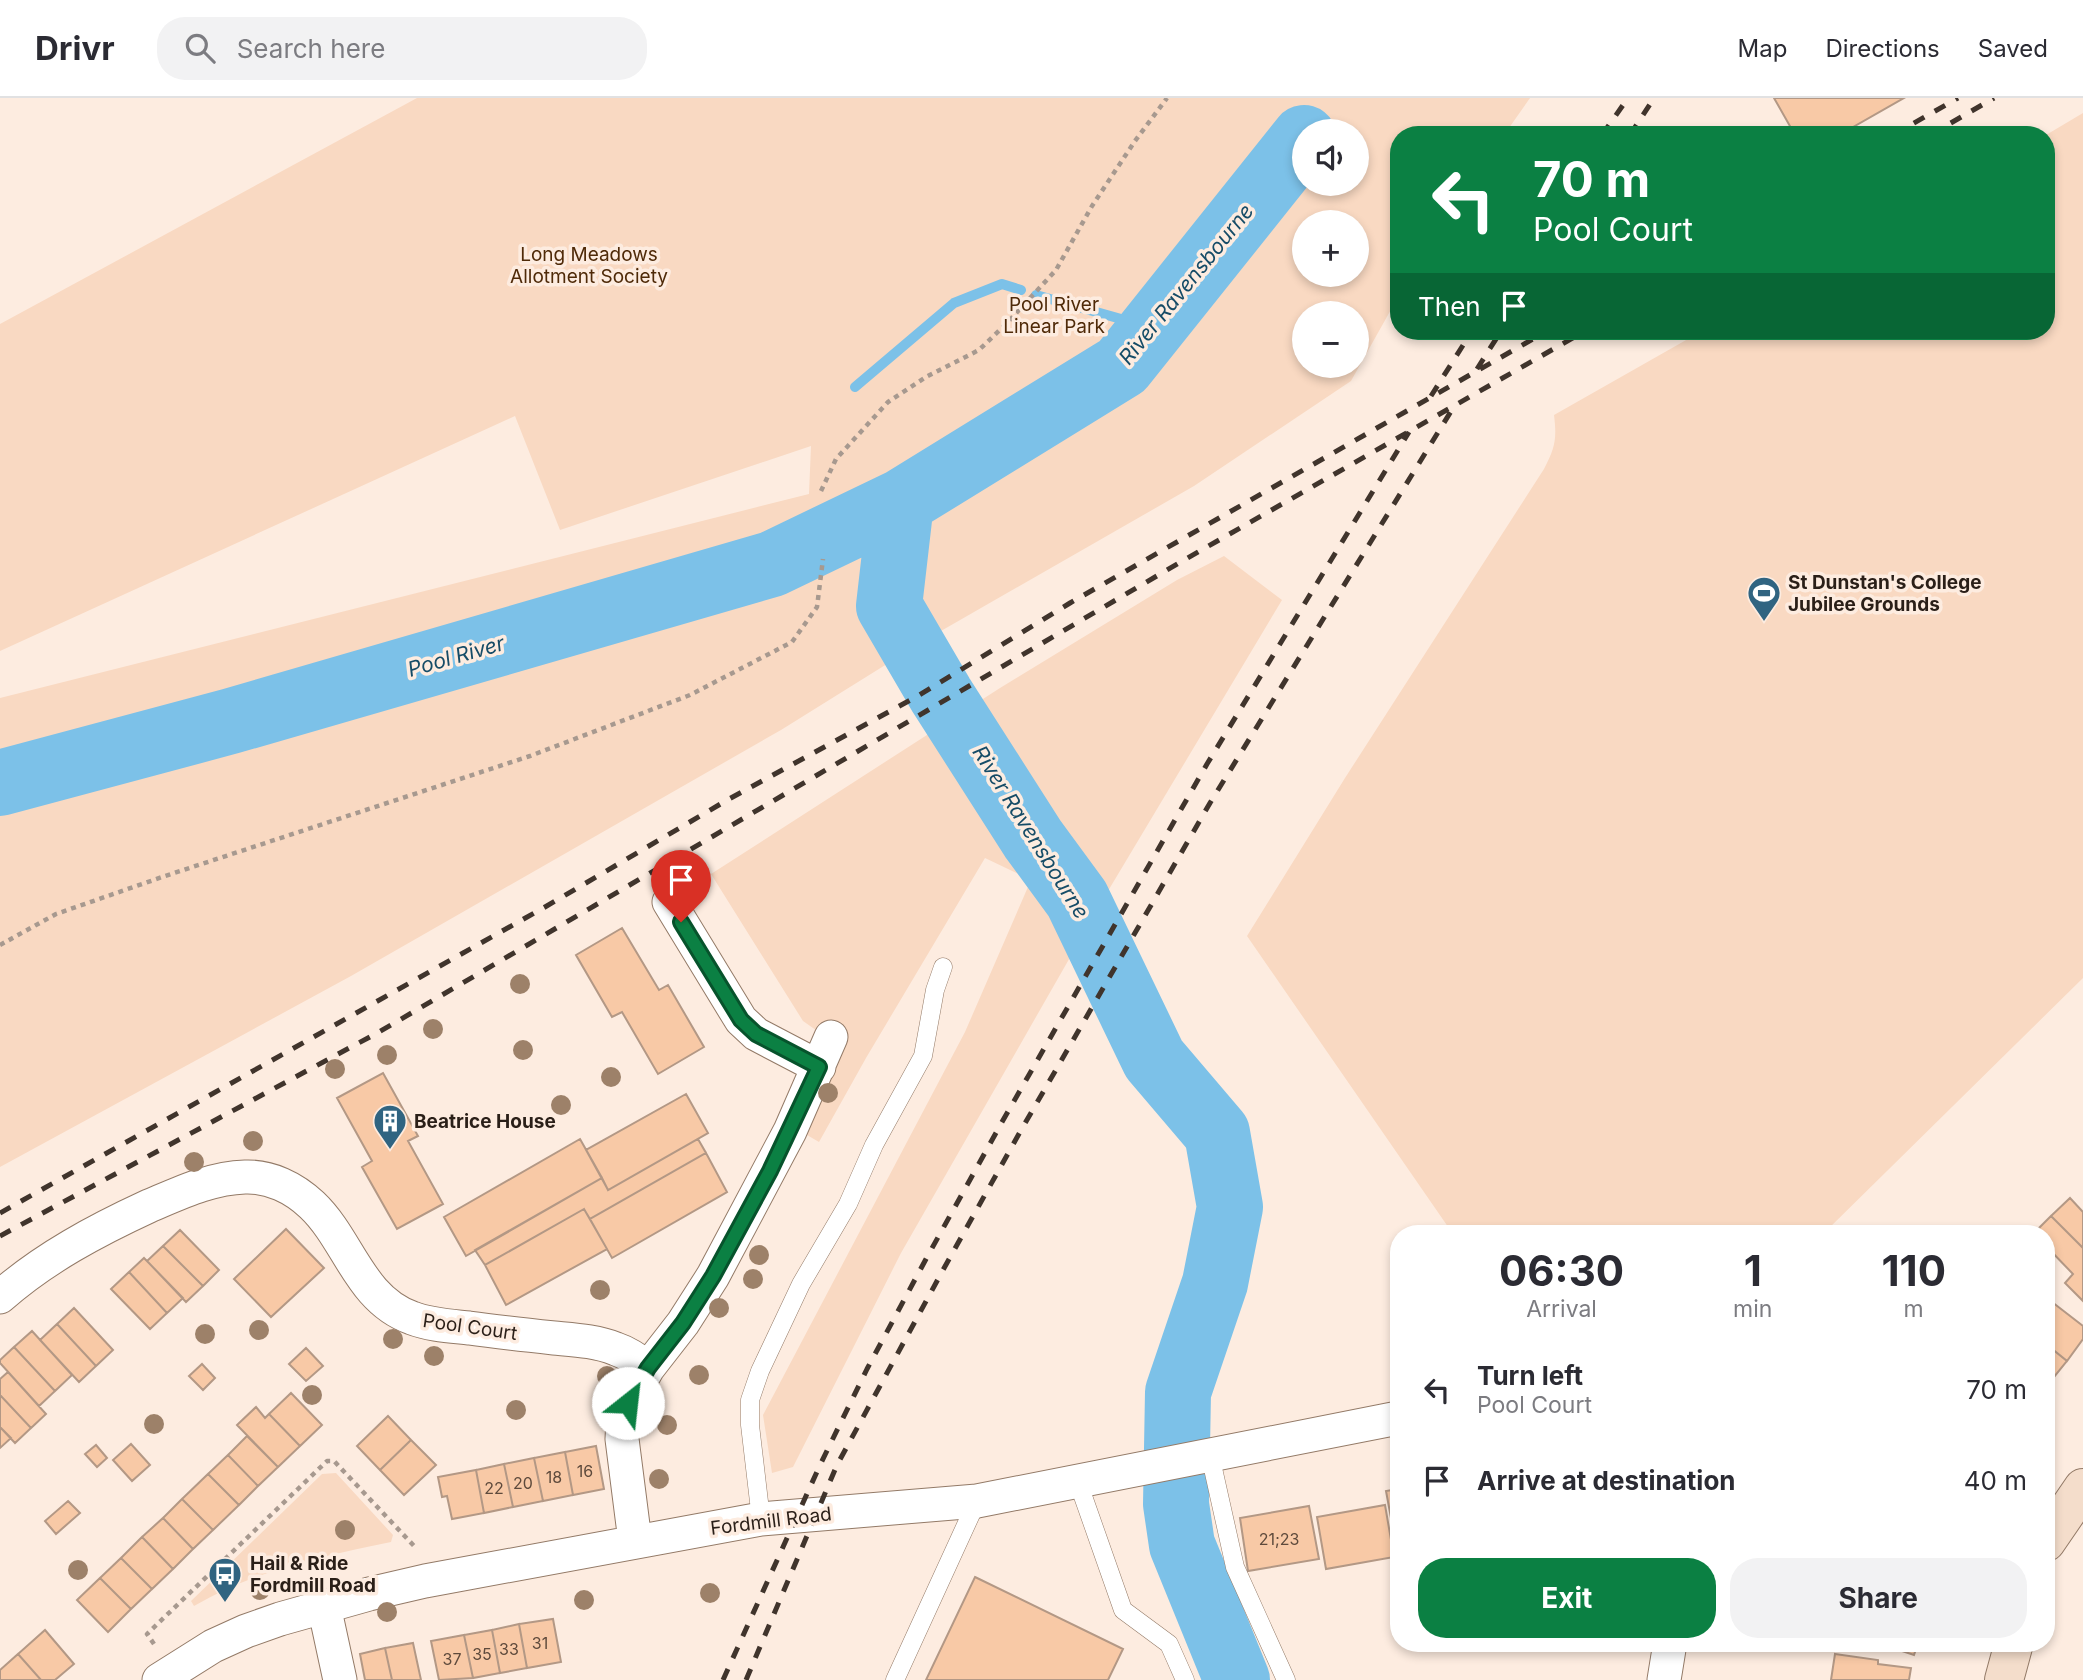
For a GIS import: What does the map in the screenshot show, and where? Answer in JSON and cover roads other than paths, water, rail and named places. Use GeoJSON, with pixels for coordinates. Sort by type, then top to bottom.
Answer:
{"type":"FeatureCollection","features":[{"type":"Feature","properties":{"kind":"street"},"geometry":{"type":"LineString","coordinates":[[635,1541],[622,1439],[628,1403],[648,1368],[683,1323],[713,1276],[784,1143],[825,1052],[756,1034],[741,1020],[669,902]]}},
{"type":"Feature","properties":{"kind":"street","name":"Pool Court"},"geometry":{"type":"LineString","coordinates":[[0,1297],[59,1254],[138,1212],[200,1185],[247,1177],[268,1179],[286,1186],[313,1206],[330,1226],[362,1279],[376,1295],[394,1309],[412,1318],[441,1325],[598,1343],[631,1356],[648,1368]]}},
{"type":"Feature","properties":{"kind":"street","name":"Fordmill Road"},"geometry":{"type":"LineString","coordinates":[[166,1675],[214,1646],[246,1631],[324,1606],[425,1581],[761,1519],[977,1501],[1390,1420]]}},
{"type":"Feature","properties":{"kind":"street"},"geometry":{"type":"LineString","coordinates":[[2055,1529],[2083,1488]]}},
{"type":"Feature","properties":{"kind":"street"},"geometry":{"type":"LineString","coordinates":[[324,1606],[340,1680]]}},
{"type":"Feature","properties":{"kind":"street"},"geometry":{"type":"LineString","coordinates":[[1664,1680],[1669,1652]]}},
{"type":"Feature","properties":{"kind":"street"},"geometry":{"type":"LineString","coordinates":[[2004,1680],[2012,1652]]}},
{"type":"Feature","properties":{"kind":"lane"},"geometry":{"type":"LineString","coordinates":[[761,1519],[750,1425],[750,1400],[802,1284],[848,1204],[874,1145],[923,1056],[934,990],[943,967]]}},
{"type":"Feature","properties":{"kind":"lane"},"geometry":{"type":"LineString","coordinates":[[1210,1455],[1235,1567],[1286,1680]]}},
{"type":"Feature","properties":{"kind":"lane"},"geometry":{"type":"LineString","coordinates":[[1078,1482],[1123,1610],[1169,1644],[1185,1680]]}},
{"type":"Feature","properties":{"kind":"lane"},"geometry":{"type":"LineString","coordinates":[[895,1680],[977,1501]]}},
{"type":"Feature","properties":{"kind":"waterway","name":"River Ravensbourne"},"geometry":{"type":"LineString","coordinates":[[1237,1680],[1182,1545],[1176,1504],[1178,1392],[1215,1283],[1230,1207],[1217,1133],[1154,1059],[1077,899],[1033,839],[941,695],[889,606],[901,502],[1122,366],[1292,153]]}},
{"type":"Feature","properties":{"kind":"waterway"},"geometry":{"type":"LineString","coordinates":[[855,387],[954,303],[1002,284],[1021,290]]}},
{"type":"Feature","properties":{"kind":"waterway"},"geometry":{"type":"LineString","coordinates":[[1036,295],[1153,328]]}},
{"type":"Feature","properties":{"kind":"waterway","name":"Pool River"},"geometry":{"type":"LineString","coordinates":[[0,783],[231,721],[772,564],[901,502]]}},
{"type":"Feature","properties":{"kind":"railway"},"geometry":{"type":"LineString","coordinates":[[1608,126],[1628,98]]}},
{"type":"Feature","properties":{"kind":"railway"},"geometry":{"type":"LineString","coordinates":[[1636,126],[1654,98]]}},
{"type":"Feature","properties":{"kind":"railway"},"geometry":{"type":"LineString","coordinates":[[1909,126],[1958,98]]}},
{"type":"Feature","properties":{"kind":"railway"},"geometry":{"type":"LineString","coordinates":[[1946,126],[1994,98]]}},
{"type":"Feature","properties":{"kind":"railway"},"geometry":{"type":"LineString","coordinates":[[1431,396],[1466,340]]}},
{"type":"Feature","properties":{"kind":"railway"},"geometry":{"type":"LineString","coordinates":[[1477,369],[1495,340]]}},
{"type":"Feature","properties":{"kind":"railway"},"geometry":{"type":"LineString","coordinates":[[0,1213],[545,907],[729,799],[916,697],[1070,603],[1531,340]]}},
{"type":"Feature","properties":{"kind":"railway"},"geometry":{"type":"LineString","coordinates":[[0,1236],[379,1032],[1184,560],[1569,340]]}},
{"type":"Feature","properties":{"kind":"railway"},"geometry":{"type":"LineString","coordinates":[[746,1680],[837,1465],[943,1270],[1210,803],[1453,408]]}},
{"type":"Feature","properties":{"kind":"railway"},"geometry":{"type":"LineString","coordinates":[[723,1680],[820,1465],[867,1369],[926,1259],[1207,764],[1409,432]]}},
{"type":"Feature","properties":{"kind":"place","name":"St Dunstan's College Jubilee Grounds"},"geometry":{"type":"Point","coordinates":[1764,623]}},
{"type":"Feature","properties":{"kind":"place","name":"Beatrice House"},"geometry":{"type":"Point","coordinates":[390,1151]}},
{"type":"Feature","properties":{"kind":"place","name":"Hail & Ride Fordmill Road"},"geometry":{"type":"Point","coordinates":[225,1604]}},
{"type":"Feature","properties":{"kind":"park label","name":"Long Meadows Allotment Society"},"geometry":{"type":"Point","coordinates":[589,265]}},
{"type":"Feature","properties":{"kind":"park label","name":"Pool River Linear Park"},"geometry":{"type":"Point","coordinates":[1054,315]}}]}
